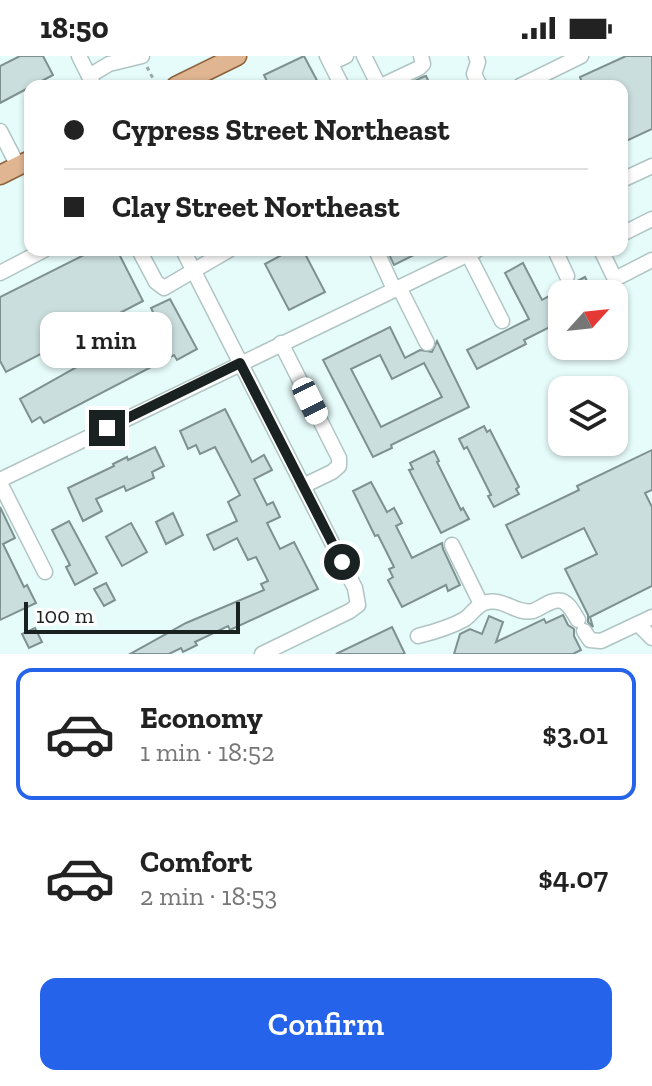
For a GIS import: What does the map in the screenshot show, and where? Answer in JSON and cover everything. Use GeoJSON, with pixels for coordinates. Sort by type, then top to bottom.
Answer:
{"type":"FeatureCollection","features":[{"type":"Feature","properties":{"kind":"main road"},"geometry":{"type":"LineString","coordinates":[[188,80],[237,56]]}},
{"type":"Feature","properties":{"kind":"main road"},"geometry":{"type":"LineString","coordinates":[[0,175],[24,163]]}},
{"type":"Feature","properties":{"kind":"street"},"geometry":{"type":"LineString","coordinates":[[79,56],[91,80]]}},
{"type":"Feature","properties":{"kind":"street"},"geometry":{"type":"LineString","coordinates":[[93,80],[109,64],[142,56]]}},
{"type":"Feature","properties":{"kind":"street"},"geometry":{"type":"LineString","coordinates":[[339,80],[329,60],[346,56]]}},
{"type":"Feature","properties":{"kind":"street"},"geometry":{"type":"LineString","coordinates":[[364,56],[377,80]]}},
{"type":"Feature","properties":{"kind":"street"},"geometry":{"type":"LineString","coordinates":[[532,80],[581,56]]}},
{"type":"Feature","properties":{"kind":"street"},"geometry":{"type":"LineString","coordinates":[[393,80],[419,68],[422,58]]}},
{"type":"Feature","properties":{"kind":"street"},"geometry":{"type":"LineString","coordinates":[[477,80],[474,74],[482,58]]}},
{"type":"Feature","properties":{"kind":"street"},"geometry":{"type":"LineString","coordinates":[[0,131],[24,163]]}},
{"type":"Feature","properties":{"kind":"street"},"geometry":{"type":"LineString","coordinates":[[628,177],[652,166]]}},
{"type":"Feature","properties":{"kind":"street"},"geometry":{"type":"LineString","coordinates":[[628,231],[652,219]]}},
{"type":"Feature","properties":{"kind":"street"},"geometry":{"type":"LineString","coordinates":[[0,273],[33,256]]}},
{"type":"Feature","properties":{"kind":"street"},"geometry":{"type":"LineString","coordinates":[[142,256],[160,286],[170,286],[219,256]]}},
{"type":"Feature","properties":{"kind":"street"},"geometry":{"type":"LineString","coordinates":[[186,256],[355,588],[358,605],[262,654]]}},
{"type":"Feature","properties":{"kind":"street"},"geometry":{"type":"LineString","coordinates":[[379,256],[427,343]]}},
{"type":"Feature","properties":{"kind":"street"},"geometry":{"type":"LineString","coordinates":[[45,572],[0,482],[464,256]]}},
{"type":"Feature","properties":{"kind":"street"},"geometry":{"type":"LineString","coordinates":[[474,256],[502,321]]}},
{"type":"Feature","properties":{"kind":"street"},"geometry":{"type":"LineString","coordinates":[[558,256],[567,276]]}},
{"type":"Feature","properties":{"kind":"street"},"geometry":{"type":"LineString","coordinates":[[604,256],[615,279],[652,260]]}},
{"type":"Feature","properties":{"kind":"street"},"geometry":{"type":"LineString","coordinates":[[281,343],[339,458],[339,466],[332,472],[303,486]]}},
{"type":"Feature","properties":{"kind":"street"},"geometry":{"type":"LineString","coordinates":[[452,545],[481,604]]}},
{"type":"Feature","properties":{"kind":"street"},"geometry":{"type":"LineString","coordinates":[[418,636],[468,617],[481,604],[498,602],[531,612],[555,600],[562,601],[569,606],[590,640],[601,641],[652,617]]}},
{"type":"Feature","properties":{"kind":"street"},"geometry":{"type":"LineString","coordinates":[[638,624],[652,638]]}},
{"type":"Feature","properties":{"kind":"path"},"geometry":{"type":"LineString","coordinates":[[142,56],[154,80]]}},
{"type":"Feature","properties":{"kind":"building"},"geometry":{"type":"Polygon","coordinates":[[[20,56],[43,56],[53,75],[44,80],[24,80],[24,90],[0,103],[0,66],[20,56]]]}},
{"type":"Feature","properties":{"kind":"building"},"geometry":{"type":"Polygon","coordinates":[[[304,56],[317,80],[266,80],[264,75],[304,56]]]}},
{"type":"Feature","properties":{"kind":"building"},"geometry":{"type":"Polygon","coordinates":[[[626,56],[652,56],[652,129],[628,140],[628,80],[581,80],[580,77],[626,56]]]}},
{"type":"Feature","properties":{"kind":"building"},"geometry":{"type":"Polygon","coordinates":[[[82,256],[120,256],[143,301],[6,372],[0,361],[0,297],[82,256]]]}},
{"type":"Feature","properties":{"kind":"building"},"geometry":{"type":"Polygon","coordinates":[[[280,256],[306,256],[325,292],[289,310],[265,264],[280,256]]]}},
{"type":"Feature","properties":{"kind":"building"},"geometry":{"type":"Polygon","coordinates":[[[390,256],[412,256],[394,265],[390,256]]]}},
{"type":"Feature","properties":{"kind":"building"},"geometry":{"type":"Polygon","coordinates":[[[523,263],[542,300],[548,297],[548,328],[524,340],[526,344],[477,369],[467,350],[529,319],[505,273],[523,263]]]}},
{"type":"Feature","properties":{"kind":"building"},"geometry":{"type":"Polygon","coordinates":[[[170,299],[197,349],[177,360],[174,355],[44,423],[40,417],[32,422],[20,399],[93,358],[96,364],[150,335],[160,327],[151,308],[170,299]]]}},
{"type":"Feature","properties":{"kind":"building"},"geometry":{"type":"Polygon","coordinates":[[[390,327],[405,358],[420,350],[432,352],[437,341],[469,407],[373,457],[323,360],[390,327]],[[380,355],[351,369],[381,427],[442,397],[424,363],[392,379],[380,355]]]}},
{"type":"Feature","properties":{"kind":"building"},"geometry":{"type":"Polygon","coordinates":[[[225,409],[252,462],[264,455],[272,470],[254,479],[267,505],[273,502],[280,517],[267,523],[280,549],[294,542],[318,589],[230,630],[228,626],[195,642],[197,645],[183,652],[181,648],[169,654],[130,654],[186,623],[264,590],[261,584],[268,581],[256,557],[248,560],[237,538],[214,550],[207,535],[237,521],[228,502],[240,495],[215,447],[200,454],[196,445],[188,449],[180,431],[225,409]]]}},
{"type":"Feature","properties":{"kind":"building"},"geometry":{"type":"Polygon","coordinates":[[[484,426],[487,432],[490,430],[519,487],[516,489],[519,494],[494,507],[467,447],[464,449],[459,439],[484,426]]]}},
{"type":"Feature","properties":{"kind":"building"},"geometry":{"type":"Polygon","coordinates":[[[155,447],[164,466],[152,472],[154,478],[126,491],[124,486],[96,499],[102,511],[83,521],[68,488],[127,457],[128,460],[155,447]]]}},
{"type":"Feature","properties":{"kind":"building"},"geometry":{"type":"Polygon","coordinates":[[[652,450],[652,490],[645,493],[652,507],[652,586],[590,617],[593,627],[565,569],[597,554],[584,528],[522,558],[506,525],[652,450]]]}},
{"type":"Feature","properties":{"kind":"building"},"geometry":{"type":"Polygon","coordinates":[[[434,451],[461,510],[463,508],[469,519],[441,533],[409,470],[413,469],[410,463],[434,451]]]}},
{"type":"Feature","properties":{"kind":"building"},"geometry":{"type":"Polygon","coordinates":[[[371,482],[387,512],[394,508],[402,523],[396,526],[412,558],[442,543],[460,585],[448,591],[446,585],[402,607],[388,580],[393,577],[389,569],[394,567],[353,491],[371,482]]]}},
{"type":"Feature","properties":{"kind":"building"},"geometry":{"type":"Polygon","coordinates":[[[0,507],[15,538],[3,544],[24,587],[27,585],[36,603],[0,620],[0,507]]]}},
{"type":"Feature","properties":{"kind":"building"},"geometry":{"type":"Polygon","coordinates":[[[173,513],[183,535],[166,544],[156,522],[173,513]]]}},
{"type":"Feature","properties":{"kind":"building"},"geometry":{"type":"Polygon","coordinates":[[[69,521],[97,573],[75,585],[66,567],[70,565],[52,530],[69,521]]]}},
{"type":"Feature","properties":{"kind":"building"},"geometry":{"type":"Polygon","coordinates":[[[131,523],[147,552],[122,566],[106,537],[131,523]]]}},
{"type":"Feature","properties":{"kind":"building"},"geometry":{"type":"Polygon","coordinates":[[[106,583],[115,600],[104,606],[94,589],[106,583]]]}},
{"type":"Feature","properties":{"kind":"building"},"geometry":{"type":"Polygon","coordinates":[[[563,615],[574,629],[581,650],[573,654],[454,654],[460,634],[470,629],[482,634],[489,616],[503,622],[496,642],[544,619],[546,623],[563,615]]]}},
{"type":"Feature","properties":{"kind":"building"},"geometry":{"type":"Polygon","coordinates":[[[392,627],[405,654],[336,654],[392,627]]]}},
{"type":"Feature","properties":{"kind":"building"},"geometry":{"type":"Polygon","coordinates":[[[35,628],[42,642],[29,648],[22,634],[35,628]]]}},
{"type":"Feature","properties":{"kind":"route"},"geometry":{"type":"LineString","coordinates":[[107,428],[240,363],[342,562]]}}]}
